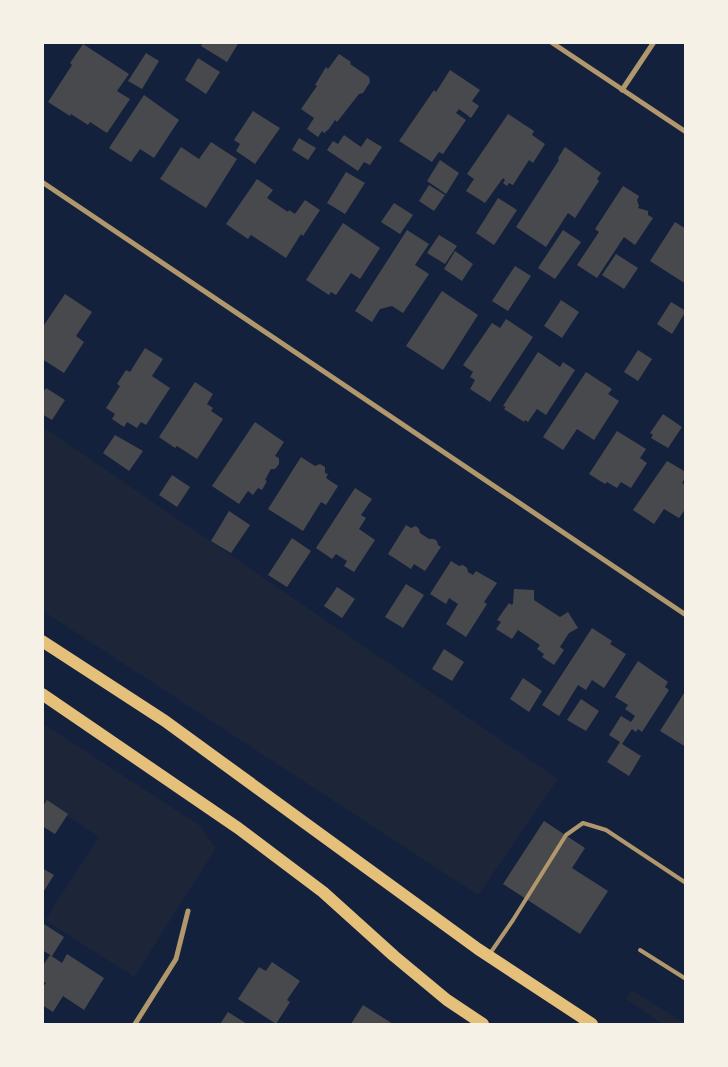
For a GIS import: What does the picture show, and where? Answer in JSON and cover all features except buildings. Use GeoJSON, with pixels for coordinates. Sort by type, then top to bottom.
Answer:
{"type":"FeatureCollection","features":[{"type":"Feature","properties":{"kind":"main road"},"geometry":{"type":"LineString","coordinates":[[42,641],[165,721],[488,955],[592,1024]]}},
{"type":"Feature","properties":{"kind":"main road"},"geometry":{"type":"LineString","coordinates":[[42,694],[254,840],[323,892],[394,956],[447,1000],[484,1024]]}},
{"type":"Feature","properties":{"kind":"street"},"geometry":{"type":"LineString","coordinates":[[551,42],[686,132]]}},
{"type":"Feature","properties":{"kind":"street"},"geometry":{"type":"LineString","coordinates":[[622,90],[654,42]]}},
{"type":"Feature","properties":{"kind":"street"},"geometry":{"type":"LineString","coordinates":[[42,182],[686,615]]}},
{"type":"Feature","properties":{"kind":"street"},"geometry":{"type":"LineString","coordinates":[[135,1024],[176,959],[188,911]]}},
{"type":"Feature","properties":{"kind":"lane"},"geometry":{"type":"LineString","coordinates":[[488,955],[513,920],[566,835],[583,823],[606,830],[686,883]]}},
{"type":"Feature","properties":{"kind":"lane"},"geometry":{"type":"LineString","coordinates":[[640,950],[686,979]]}},
{"type":"Feature","properties":{"kind":"shaded area"},"geometry":{"type":"Polygon","coordinates":[[[43,427],[558,779],[478,895],[43,611],[43,427]]]}},
{"type":"Feature","properties":{"kind":"shaded area"},"geometry":{"type":"Polygon","coordinates":[[[42,723],[199,825],[216,848],[134,977],[45,920],[99,837],[43,800],[42,723]]]}},
{"type":"Feature","properties":{"kind":"shaded area"},"geometry":{"type":"Polygon","coordinates":[[[632,990],[685,1024],[663,1024],[626,999],[632,990]]]}}]}
